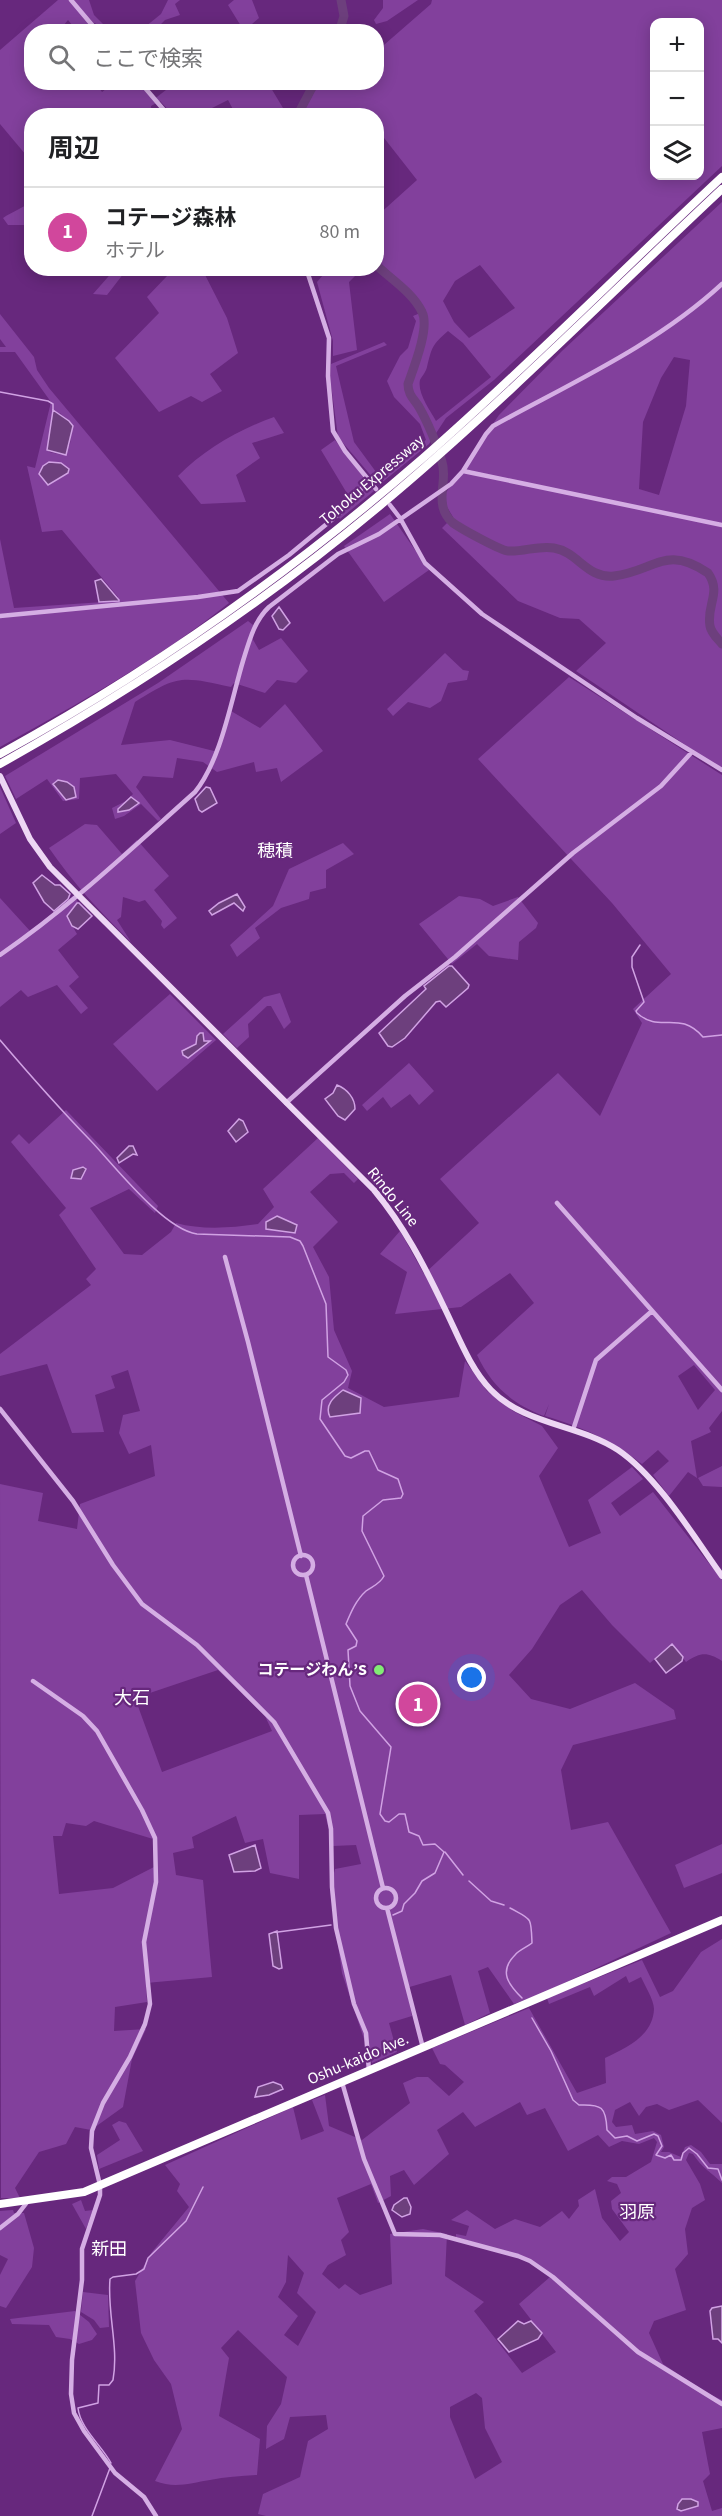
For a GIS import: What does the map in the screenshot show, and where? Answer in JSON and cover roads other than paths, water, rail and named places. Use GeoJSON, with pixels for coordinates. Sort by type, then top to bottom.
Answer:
{"type":"FeatureCollection","features":[{"type":"Feature","properties":{"kind":"highway","name":"Tohoku Expressway"},"geometry":{"type":"LineString","coordinates":[[448,442],[722,177]]}},
{"type":"Feature","properties":{"kind":"highway","name":"Tohoku Expressway"},"geometry":{"type":"LineString","coordinates":[[0,764],[114,698],[227,624],[331,545],[448,442],[722,189]]}},
{"type":"Feature","properties":{"kind":"highway","name":"Tohoku Expressway"},"geometry":{"type":"LineString","coordinates":[[0,754],[109,691],[220,617],[426,461]]}},
{"type":"Feature","properties":{"kind":"highway","name":"Oshu-kaido Ave."},"geometry":{"type":"LineString","coordinates":[[0,2205],[72,2195],[100,2185],[722,1920]]}},
{"type":"Feature","properties":{"kind":"street"},"geometry":{"type":"LineString","coordinates":[[71,0],[91,24]]}},
{"type":"Feature","properties":{"kind":"street"},"geometry":{"type":"LineString","coordinates":[[147,90],[162,108]]}},
{"type":"Feature","properties":{"kind":"street"},"geometry":{"type":"LineString","coordinates":[[309,276],[329,338],[328,376],[333,431],[345,451],[376,489]]}},
{"type":"Feature","properties":{"kind":"street"},"geometry":{"type":"LineString","coordinates":[[0,955],[38,929],[78,895],[195,792],[206,779],[251,636],[262,613],[338,554],[379,534],[451,484],[463,471],[493,426],[647,342],[722,284]]}},
{"type":"Feature","properties":{"kind":"street"},"geometry":{"type":"LineString","coordinates":[[463,471],[722,525]]}},
{"type":"Feature","properties":{"kind":"street"},"geometry":{"type":"LineString","coordinates":[[0,616],[238,591],[289,555],[340,513],[369,480]]}},
{"type":"Feature","properties":{"kind":"street"},"geometry":{"type":"LineString","coordinates":[[390,505],[400,518],[424,563],[482,614],[722,771]]}},
{"type":"Feature","properties":{"kind":"street"},"geometry":{"type":"LineString","coordinates":[[286,1103],[405,996],[455,957],[573,853],[662,786],[692,753]]}},
{"type":"Feature","properties":{"kind":"street","name":"Rindo Line"},"geometry":{"type":"LineString","coordinates":[[0,776],[25,829],[50,867],[374,1190],[394,1214],[413,1244],[471,1363],[486,1385],[521,1412],[573,1430],[617,1450],[636,1466],[676,1513],[722,1576]]}},
{"type":"Feature","properties":{"kind":"street"},"geometry":{"type":"LineString","coordinates":[[557,1203],[722,1390]]}},
{"type":"Feature","properties":{"kind":"street"},"geometry":{"type":"LineString","coordinates":[[225,1257],[300,1556]]}},
{"type":"Feature","properties":{"kind":"street"},"geometry":{"type":"LineString","coordinates":[[573,1430],[596,1360],[652,1311]]}},
{"type":"Feature","properties":{"kind":"street"},"geometry":{"type":"LineString","coordinates":[[0,1408],[74,1500],[113,1565],[142,1604],[197,1645],[274,1722],[328,1813],[331,1829],[332,1887],[336,1928],[354,2004],[366,2033],[369,2071]]}},
{"type":"Feature","properties":{"kind":"street"},"geometry":{"type":"LineString","coordinates":[[300,1556],[309,1558],[312,1563],[311,1571],[306,1575],[299,1574],[293,1567],[295,1560],[300,1556]]}},
{"type":"Feature","properties":{"kind":"street"},"geometry":{"type":"LineString","coordinates":[[306,1575],[383,1888]]}},
{"type":"Feature","properties":{"kind":"street"},"geometry":{"type":"LineString","coordinates":[[33,1681],[83,1716],[97,1731],[142,1810],[155,1838],[156,1882],[144,1942],[150,2004],[145,2024],[130,2057],[103,2103],[92,2131],[91,2148],[100,2185],[98,2204],[82,2249],[82,2280],[72,2360],[73,2406],[77,2420],[115,2474],[144,2497],[156,2516]]}},
{"type":"Feature","properties":{"kind":"street"},"geometry":{"type":"LineString","coordinates":[[383,1888],[390,1888],[396,1896],[395,1902],[387,1908],[376,1901],[376,1894],[383,1888]]}},
{"type":"Feature","properties":{"kind":"street"},"geometry":{"type":"LineString","coordinates":[[387,1908],[423,2048]]}},
{"type":"Feature","properties":{"kind":"street"},"geometry":{"type":"LineString","coordinates":[[342,2082],[364,2159],[395,2234],[440,2235],[530,2261],[554,2277],[638,2352],[722,2404]]}},
{"type":"Feature","properties":{"kind":"street"},"geometry":{"type":"LineString","coordinates":[[0,2228],[18,2214],[28,2201]]}},
{"type":"Feature","properties":{"kind":"waterway"},"geometry":{"type":"LineString","coordinates":[[341,0],[344,16],[342,24]]}},
{"type":"Feature","properties":{"kind":"waterway"},"geometry":{"type":"LineString","coordinates":[[301,108],[311,90]]}},
{"type":"Feature","properties":{"kind":"waterway"},"geometry":{"type":"LineString","coordinates":[[384,272],[407,292],[418,305],[424,319],[423,337],[408,388],[425,419],[440,456],[444,473],[442,501],[444,511],[451,521],[471,534],[504,550],[548,547],[562,550],[589,570],[605,576],[628,573],[670,560],[693,565],[708,573],[712,580],[714,593],[709,619],[710,626],[722,644]]}},
{"type":"Feature","properties":{"kind":"waterway"},"geometry":{"type":"LineString","coordinates":[[0,392],[48,401],[53,404],[53,410]]}},
{"type":"Feature","properties":{"kind":"waterway"},"geometry":{"type":"LineString","coordinates":[[640,945],[632,957],[632,967],[644,1002],[636,1011],[637,1013],[654,1022],[686,1024],[703,1037],[722,1035]]}},
{"type":"Feature","properties":{"kind":"waterway"},"geometry":{"type":"LineString","coordinates":[[0,1040],[125,1179],[169,1221],[184,1230],[197,1234],[290,1237],[300,1241],[303,1246],[326,1304],[328,1357],[346,1370],[348,1375],[344,1382],[322,1400],[320,1419],[345,1456],[351,1458],[369,1451],[378,1470],[398,1479],[403,1494],[401,1498],[383,1500],[363,1516],[362,1531],[384,1576],[359,1598],[346,1624],[357,1641],[356,1646],[348,1650],[350,1686],[360,1711],[391,1747],[380,1814],[385,1821],[389,1822],[399,1814],[405,1814],[409,1832],[419,1836],[423,1845],[435,1844],[444,1852],[435,1873],[422,1881],[415,1893],[404,1904],[402,1911],[393,1915]]}},
{"type":"Feature","properties":{"kind":"waterway"},"geometry":{"type":"LineString","coordinates":[[445,1852],[463,1875]]}},
{"type":"Feature","properties":{"kind":"waterway"},"geometry":{"type":"LineString","coordinates":[[469,1881],[491,1901],[504,1905]]}},
{"type":"Feature","properties":{"kind":"waterway"},"geometry":{"type":"LineString","coordinates":[[510,1908],[526,1917],[531,1928],[532,1943],[515,1955],[506,1973],[513,1988],[522,1998]]}},
{"type":"Feature","properties":{"kind":"waterway"},"geometry":{"type":"LineString","coordinates":[[278,1932],[331,1925]]}},
{"type":"Feature","properties":{"kind":"waterway"},"geometry":{"type":"LineString","coordinates":[[532,2018],[551,2051],[573,2100],[579,2105],[593,2105],[601,2108],[604,2112],[607,2130],[615,2138],[627,2136],[637,2141],[654,2134],[658,2136],[662,2146],[656,2155],[665,2158],[671,2155],[674,2160],[681,2160],[683,2153],[689,2148],[708,2168],[718,2169],[722,2180]]}},
{"type":"Feature","properties":{"kind":"waterway"},"geometry":{"type":"LineString","coordinates":[[111,2463],[87,2430],[78,2408],[98,2403],[99,2385],[109,2385],[113,2380],[115,2355],[110,2279],[136,2274],[144,2269],[148,2258],[186,2221],[203,2187]]}},
{"type":"Feature","properties":{"kind":"waterway"},"geometry":{"type":"LineString","coordinates":[[92,2516],[110,2468]]}},
{"type":"Feature","properties":{"kind":"place","name":"コテージわん’S"},"geometry":{"type":"Point","coordinates":[379,1670]}},
{"type":"Feature","properties":{"kind":"place","name":"コテージ森林"},"geometry":{"type":"Point","coordinates":[418,1704]}},
{"type":"Feature","properties":{"kind":"district","name":"穂積"},"geometry":{"type":"Point","coordinates":[275,851]}},
{"type":"Feature","properties":{"kind":"district","name":"大石"},"geometry":{"type":"Point","coordinates":[132,1698]}},
{"type":"Feature","properties":{"kind":"district","name":"羽原"},"geometry":{"type":"Point","coordinates":[637,2212]}},
{"type":"Feature","properties":{"kind":"district","name":"新田"},"geometry":{"type":"Point","coordinates":[109,2249]}}]}
